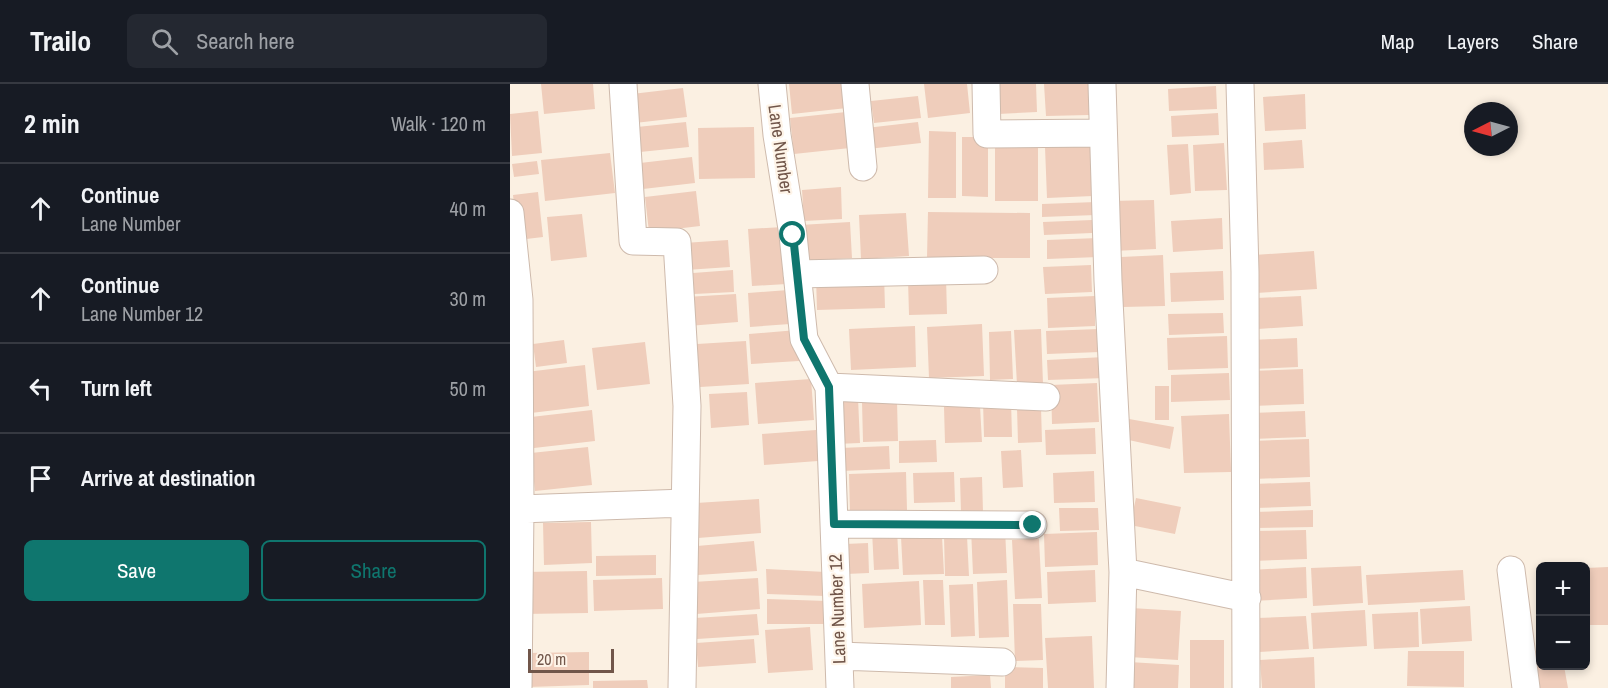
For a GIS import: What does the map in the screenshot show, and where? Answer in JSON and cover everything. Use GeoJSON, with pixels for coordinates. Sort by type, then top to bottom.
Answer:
{"type":"FeatureCollection","features":[{"type":"Feature","properties":{"kind":"street"},"geometry":{"type":"LineString","coordinates":[[623,84],[633,241],[677,242],[687,406],[682,688]]}},
{"type":"Feature","properties":{"kind":"street","name":"Lane Number"},"geometry":{"type":"LineString","coordinates":[[772,84],[804,339],[829,387]]}},
{"type":"Feature","properties":{"kind":"street"},"geometry":{"type":"LineString","coordinates":[[855,84],[863,167]]}},
{"type":"Feature","properties":{"kind":"street"},"geometry":{"type":"LineString","coordinates":[[986,84],[987,134],[1103,133]]}},
{"type":"Feature","properties":{"kind":"street"},"geometry":{"type":"LineString","coordinates":[[1102,84],[1108,281],[1123,572],[1120,688]]}},
{"type":"Feature","properties":{"kind":"street"},"geometry":{"type":"LineString","coordinates":[[1240,84],[1245,283],[1246,688]]}},
{"type":"Feature","properties":{"kind":"street"},"geometry":{"type":"LineString","coordinates":[[510,213],[519,300],[518,688]]}},
{"type":"Feature","properties":{"kind":"street"},"geometry":{"type":"LineString","coordinates":[[797,274],[984,270]]}},
{"type":"Feature","properties":{"kind":"street"},"geometry":{"type":"LineString","coordinates":[[829,387],[1046,397]]}},
{"type":"Feature","properties":{"kind":"street","name":"Lane Number 12"},"geometry":{"type":"LineString","coordinates":[[829,387],[840,688]]}},
{"type":"Feature","properties":{"kind":"street"},"geometry":{"type":"LineString","coordinates":[[520,509],[685,503]]}},
{"type":"Feature","properties":{"kind":"street"},"geometry":{"type":"LineString","coordinates":[[834,524],[1033,525]]}},
{"type":"Feature","properties":{"kind":"street"},"geometry":{"type":"LineString","coordinates":[[1511,570],[1526,688]]}},
{"type":"Feature","properties":{"kind":"street"},"geometry":{"type":"LineString","coordinates":[[1123,572],[1247,598]]}},
{"type":"Feature","properties":{"kind":"street"},"geometry":{"type":"LineString","coordinates":[[839,656],[1002,662]]}},
{"type":"Feature","properties":{"kind":"building"},"geometry":{"type":"Polygon","coordinates":[[[541,84],[593,84],[595,109],[544,114],[541,84]]]}},
{"type":"Feature","properties":{"kind":"building"},"geometry":{"type":"Polygon","coordinates":[[[789,84],[844,84],[847,108],[792,114],[789,84]]]}},
{"type":"Feature","properties":{"kind":"building"},"geometry":{"type":"Polygon","coordinates":[[[924,84],[967,84],[970,113],[928,118],[924,84]]]}},
{"type":"Feature","properties":{"kind":"building"},"geometry":{"type":"Polygon","coordinates":[[[997,84],[1036,84],[1037,112],[998,114],[997,84]]]}},
{"type":"Feature","properties":{"kind":"building"},"geometry":{"type":"Polygon","coordinates":[[[1044,84],[1088,84],[1089,115],[1046,116],[1044,84]]]}},
{"type":"Feature","properties":{"kind":"building"},"geometry":{"type":"Polygon","coordinates":[[[1216,86],[1217,109],[1169,111],[1168,89],[1216,86]]]}},
{"type":"Feature","properties":{"kind":"building"},"geometry":{"type":"Polygon","coordinates":[[[683,88],[687,117],[635,123],[632,94],[683,88]]]}},
{"type":"Feature","properties":{"kind":"building"},"geometry":{"type":"Polygon","coordinates":[[[1305,94],[1306,129],[1265,131],[1263,97],[1305,94]]]}},
{"type":"Feature","properties":{"kind":"building"},"geometry":{"type":"Polygon","coordinates":[[[918,96],[921,118],[874,123],[871,101],[918,96]]]}},
{"type":"Feature","properties":{"kind":"building"},"geometry":{"type":"Polygon","coordinates":[[[538,111],[542,153],[512,156],[510,114],[538,111]]]}},
{"type":"Feature","properties":{"kind":"building"},"geometry":{"type":"Polygon","coordinates":[[[846,112],[850,148],[794,154],[790,118],[846,112]]]}},
{"type":"Feature","properties":{"kind":"building"},"geometry":{"type":"Polygon","coordinates":[[[1218,113],[1219,135],[1172,137],[1171,116],[1218,113]]]}},
{"type":"Feature","properties":{"kind":"building"},"geometry":{"type":"Polygon","coordinates":[[[686,122],[689,147],[640,152],[637,127],[686,122]]]}},
{"type":"Feature","properties":{"kind":"building"},"geometry":{"type":"Polygon","coordinates":[[[918,122],[921,143],[868,149],[866,128],[918,122]]]}},
{"type":"Feature","properties":{"kind":"building"},"geometry":{"type":"Polygon","coordinates":[[[754,127],[755,178],[699,179],[698,128],[754,127]]]}},
{"type":"Feature","properties":{"kind":"building"},"geometry":{"type":"Polygon","coordinates":[[[929,131],[956,132],[956,198],[928,198],[929,131]]]}},
{"type":"Feature","properties":{"kind":"building"},"geometry":{"type":"Polygon","coordinates":[[[962,137],[988,137],[988,197],[962,196],[962,137]]]}},
{"type":"Feature","properties":{"kind":"building"},"geometry":{"type":"Polygon","coordinates":[[[995,139],[1038,140],[1038,201],[995,201],[995,139]]]}},
{"type":"Feature","properties":{"kind":"building"},"geometry":{"type":"Polygon","coordinates":[[[1302,140],[1304,168],[1264,170],[1263,143],[1302,140]]]}},
{"type":"Feature","properties":{"kind":"building"},"geometry":{"type":"Polygon","coordinates":[[[1224,143],[1227,190],[1195,191],[1193,145],[1224,143]]]}},
{"type":"Feature","properties":{"kind":"building"},"geometry":{"type":"Polygon","coordinates":[[[1188,144],[1191,193],[1170,195],[1167,145],[1188,144]]]}},
{"type":"Feature","properties":{"kind":"building"},"geometry":{"type":"Polygon","coordinates":[[[1091,145],[1093,196],[1047,198],[1045,147],[1091,145]]]}},
{"type":"Feature","properties":{"kind":"building"},"geometry":{"type":"Polygon","coordinates":[[[610,153],[615,193],[545,201],[541,160],[610,153]]]}},
{"type":"Feature","properties":{"kind":"building"},"geometry":{"type":"Polygon","coordinates":[[[692,157],[695,183],[643,189],[640,163],[692,157]]]}},
{"type":"Feature","properties":{"kind":"building"},"geometry":{"type":"Polygon","coordinates":[[[537,161],[539,174],[514,177],[512,164],[537,161]]]}},
{"type":"Feature","properties":{"kind":"building"},"geometry":{"type":"Polygon","coordinates":[[[841,187],[842,219],[804,221],[802,190],[841,187]]]}},
{"type":"Feature","properties":{"kind":"building"},"geometry":{"type":"Polygon","coordinates":[[[696,191],[700,226],[649,232],[645,197],[696,191]]]}},
{"type":"Feature","properties":{"kind":"building"},"geometry":{"type":"Polygon","coordinates":[[[538,192],[543,237],[518,240],[513,195],[538,192]]]}},
{"type":"Feature","properties":{"kind":"building"},"geometry":{"type":"Polygon","coordinates":[[[1154,200],[1156,249],[1113,251],[1111,201],[1154,200]]]}},
{"type":"Feature","properties":{"kind":"building"},"geometry":{"type":"Polygon","coordinates":[[[1096,202],[1096,215],[1042,217],[1042,204],[1096,202]]]}},
{"type":"Feature","properties":{"kind":"building"},"geometry":{"type":"Polygon","coordinates":[[[928,212],[1030,213],[1030,258],[927,258],[928,212]]]}},
{"type":"Feature","properties":{"kind":"building"},"geometry":{"type":"Polygon","coordinates":[[[906,213],[909,256],[861,259],[859,215],[906,213]]]}},
{"type":"Feature","properties":{"kind":"building"},"geometry":{"type":"Polygon","coordinates":[[[582,214],[587,257],[551,261],[547,217],[582,214]]]}},
{"type":"Feature","properties":{"kind":"building"},"geometry":{"type":"Polygon","coordinates":[[[1222,218],[1223,249],[1173,252],[1171,221],[1222,218]]]}},
{"type":"Feature","properties":{"kind":"building"},"geometry":{"type":"Polygon","coordinates":[[[1092,220],[1092,233],[1044,235],[1043,222],[1092,220]]]}},
{"type":"Feature","properties":{"kind":"building"},"geometry":{"type":"Polygon","coordinates":[[[850,222],[852,258],[802,261],[800,225],[850,222]]]}},
{"type":"Feature","properties":{"kind":"building"},"geometry":{"type":"Polygon","coordinates":[[[783,227],[787,284],[752,286],[748,229],[783,227]]]}},
{"type":"Feature","properties":{"kind":"building"},"geometry":{"type":"Polygon","coordinates":[[[1098,238],[1098,257],[1047,259],[1047,240],[1098,238]]]}},
{"type":"Feature","properties":{"kind":"building"},"geometry":{"type":"Polygon","coordinates":[[[728,240],[730,267],[686,270],[684,243],[728,240]]]}},
{"type":"Feature","properties":{"kind":"building"},"geometry":{"type":"Polygon","coordinates":[[[1314,251],[1317,289],[1256,293],[1254,255],[1314,251]]]}},
{"type":"Feature","properties":{"kind":"building"},"geometry":{"type":"Polygon","coordinates":[[[1163,255],[1165,306],[1123,307],[1121,257],[1163,255]]]}},
{"type":"Feature","properties":{"kind":"building"},"geometry":{"type":"Polygon","coordinates":[[[1091,265],[1092,292],[1045,294],[1043,267],[1091,265]]]}},
{"type":"Feature","properties":{"kind":"building"},"geometry":{"type":"Polygon","coordinates":[[[733,270],[734,292],[694,294],[693,273],[733,270]]]}},
{"type":"Feature","properties":{"kind":"building"},"geometry":{"type":"Polygon","coordinates":[[[1223,271],[1224,300],[1171,302],[1170,273],[1223,271]]]}},
{"type":"Feature","properties":{"kind":"building"},"geometry":{"type":"Polygon","coordinates":[[[884,274],[885,308],[817,310],[816,277],[884,274]]]}},
{"type":"Feature","properties":{"kind":"building"},"geometry":{"type":"Polygon","coordinates":[[[946,277],[947,314],[909,315],[908,279],[946,277]]]}},
{"type":"Feature","properties":{"kind":"building"},"geometry":{"type":"Polygon","coordinates":[[[788,290],[790,324],[750,327],[748,293],[788,290]]]}},
{"type":"Feature","properties":{"kind":"building"},"geometry":{"type":"Polygon","coordinates":[[[736,294],[738,322],[688,326],[686,297],[736,294]]]}},
{"type":"Feature","properties":{"kind":"building"},"geometry":{"type":"Polygon","coordinates":[[[1095,296],[1095,326],[1048,328],[1047,298],[1095,296]]]}},
{"type":"Feature","properties":{"kind":"building"},"geometry":{"type":"Polygon","coordinates":[[[1301,296],[1303,326],[1258,329],[1257,298],[1301,296]]]}},
{"type":"Feature","properties":{"kind":"building"},"geometry":{"type":"Polygon","coordinates":[[[1223,313],[1224,333],[1169,335],[1168,314],[1223,313]]]}},
{"type":"Feature","properties":{"kind":"building"},"geometry":{"type":"Polygon","coordinates":[[[982,324],[984,376],[929,378],[927,327],[982,324]]]}},
{"type":"Feature","properties":{"kind":"building"},"geometry":{"type":"Polygon","coordinates":[[[915,326],[916,367],[851,370],[849,329],[915,326]]]}},
{"type":"Feature","properties":{"kind":"building"},"geometry":{"type":"Polygon","coordinates":[[[1041,329],[1043,384],[1017,385],[1014,330],[1041,329]]]}},
{"type":"Feature","properties":{"kind":"building"},"geometry":{"type":"Polygon","coordinates":[[[1099,329],[1100,352],[1047,354],[1046,331],[1099,329]]]}},
{"type":"Feature","properties":{"kind":"building"},"geometry":{"type":"Polygon","coordinates":[[[797,330],[799,361],[751,364],[749,334],[797,330]]]}},
{"type":"Feature","properties":{"kind":"building"},"geometry":{"type":"Polygon","coordinates":[[[1011,331],[1013,379],[990,380],[989,332],[1011,331]]]}},
{"type":"Feature","properties":{"kind":"building"},"geometry":{"type":"Polygon","coordinates":[[[1227,336],[1228,368],[1168,370],[1167,338],[1227,336]]]}},
{"type":"Feature","properties":{"kind":"building"},"geometry":{"type":"Polygon","coordinates":[[[1297,338],[1298,367],[1253,369],[1251,340],[1297,338]]]}},
{"type":"Feature","properties":{"kind":"building"},"geometry":{"type":"Polygon","coordinates":[[[564,340],[567,363],[536,367],[533,344],[564,340]]]}},
{"type":"Feature","properties":{"kind":"building"},"geometry":{"type":"Polygon","coordinates":[[[746,341],[749,384],[700,387],[697,344],[746,341]]]}},
{"type":"Feature","properties":{"kind":"building"},"geometry":{"type":"Polygon","coordinates":[[[645,342],[650,384],[597,390],[592,348],[645,342]]]}},
{"type":"Feature","properties":{"kind":"building"},"geometry":{"type":"Polygon","coordinates":[[[1104,357],[1105,378],[1048,380],[1047,360],[1104,357]]]}},
{"type":"Feature","properties":{"kind":"building"},"geometry":{"type":"Polygon","coordinates":[[[585,365],[589,406],[531,413],[526,372],[585,365]]]}},
{"type":"Feature","properties":{"kind":"building"},"geometry":{"type":"Polygon","coordinates":[[[1303,369],[1304,404],[1252,406],[1250,371],[1303,369]]]}},
{"type":"Feature","properties":{"kind":"building"},"geometry":{"type":"Polygon","coordinates":[[[1229,373],[1230,400],[1171,402],[1171,375],[1229,373]]]}},
{"type":"Feature","properties":{"kind":"building"},"geometry":{"type":"Polygon","coordinates":[[[811,379],[814,420],[758,424],[755,383],[811,379]]]}},
{"type":"Feature","properties":{"kind":"building"},"geometry":{"type":"Polygon","coordinates":[[[1097,383],[1099,422],[1052,424],[1051,385],[1097,383]]]}},
{"type":"Feature","properties":{"kind":"building"},"geometry":{"type":"Polygon","coordinates":[[[1155,386],[1169,386],[1169,420],[1155,420],[1155,386]]]}},
{"type":"Feature","properties":{"kind":"building"},"geometry":{"type":"Polygon","coordinates":[[[747,392],[749,425],[711,428],[709,394],[747,392]]]}},
{"type":"Feature","properties":{"kind":"building"},"geometry":{"type":"Polygon","coordinates":[[[858,398],[860,443],[836,444],[834,399],[858,398]]]}},
{"type":"Feature","properties":{"kind":"building"},"geometry":{"type":"Polygon","coordinates":[[[1011,400],[1012,437],[984,437],[983,401],[1011,400]]]}},
{"type":"Feature","properties":{"kind":"building"},"geometry":{"type":"Polygon","coordinates":[[[897,401],[898,441],[863,442],[862,402],[897,401]]]}},
{"type":"Feature","properties":{"kind":"building"},"geometry":{"type":"Polygon","coordinates":[[[980,406],[982,442],[945,443],[944,407],[980,406]]]}},
{"type":"Feature","properties":{"kind":"building"},"geometry":{"type":"Polygon","coordinates":[[[1041,407],[1042,442],[1018,443],[1017,408],[1041,407]]]}},
{"type":"Feature","properties":{"kind":"building"},"geometry":{"type":"Polygon","coordinates":[[[592,410],[595,441],[534,448],[531,417],[592,410]]]}},
{"type":"Feature","properties":{"kind":"building"},"geometry":{"type":"Polygon","coordinates":[[[1305,411],[1306,437],[1252,439],[1252,413],[1305,411]]]}},
{"type":"Feature","properties":{"kind":"building"},"geometry":{"type":"Polygon","coordinates":[[[1229,414],[1231,472],[1184,473],[1181,416],[1229,414]]]}},
{"type":"Feature","properties":{"kind":"building"},"geometry":{"type":"Polygon","coordinates":[[[1129,419],[1174,427],[1170,449],[1124,439],[1129,419]]]}},
{"type":"Feature","properties":{"kind":"building"},"geometry":{"type":"Polygon","coordinates":[[[1095,428],[1096,454],[1046,455],[1045,430],[1095,428]]]}},
{"type":"Feature","properties":{"kind":"building"},"geometry":{"type":"Polygon","coordinates":[[[816,430],[818,461],[764,465],[762,434],[816,430]]]}},
{"type":"Feature","properties":{"kind":"building"},"geometry":{"type":"Polygon","coordinates":[[[1309,439],[1310,477],[1253,479],[1252,441],[1309,439]]]}},
{"type":"Feature","properties":{"kind":"building"},"geometry":{"type":"Polygon","coordinates":[[[936,440],[937,462],[899,463],[899,441],[936,440]]]}},
{"type":"Feature","properties":{"kind":"building"},"geometry":{"type":"Polygon","coordinates":[[[889,446],[890,469],[841,471],[840,448],[889,446]]]}},
{"type":"Feature","properties":{"kind":"building"},"geometry":{"type":"Polygon","coordinates":[[[588,447],[592,485],[535,491],[531,453],[588,447]]]}},
{"type":"Feature","properties":{"kind":"building"},"geometry":{"type":"Polygon","coordinates":[[[1021,450],[1023,487],[1003,488],[1001,451],[1021,450]]]}},
{"type":"Feature","properties":{"kind":"building"},"geometry":{"type":"Polygon","coordinates":[[[1094,471],[1095,502],[1054,503],[1053,473],[1094,471]]]}},
{"type":"Feature","properties":{"kind":"building"},"geometry":{"type":"Polygon","coordinates":[[[906,472],[907,510],[850,513],[849,474],[906,472]]]}},
{"type":"Feature","properties":{"kind":"building"},"geometry":{"type":"Polygon","coordinates":[[[954,472],[955,502],[914,503],[913,473],[954,472]]]}},
{"type":"Feature","properties":{"kind":"building"},"geometry":{"type":"Polygon","coordinates":[[[982,477],[983,512],[961,512],[960,478],[982,477]]]}},
{"type":"Feature","properties":{"kind":"building"},"geometry":{"type":"Polygon","coordinates":[[[1310,482],[1311,506],[1255,508],[1254,484],[1310,482]]]}},
{"type":"Feature","properties":{"kind":"building"},"geometry":{"type":"Polygon","coordinates":[[[1136,498],[1181,507],[1175,534],[1130,525],[1136,498]]]}},
{"type":"Feature","properties":{"kind":"building"},"geometry":{"type":"Polygon","coordinates":[[[759,499],[761,533],[698,538],[696,503],[759,499]]]}},
{"type":"Feature","properties":{"kind":"building"},"geometry":{"type":"Polygon","coordinates":[[[1059,508],[1098,508],[1099,530],[1060,531],[1059,508]]]}},
{"type":"Feature","properties":{"kind":"building"},"geometry":{"type":"Polygon","coordinates":[[[1313,510],[1313,527],[1255,528],[1254,512],[1313,510]]]}},
{"type":"Feature","properties":{"kind":"building"},"geometry":{"type":"Polygon","coordinates":[[[591,522],[592,563],[544,565],[543,523],[591,522]]]}},
{"type":"Feature","properties":{"kind":"building"},"geometry":{"type":"Polygon","coordinates":[[[1005,528],[1007,573],[973,574],[971,529],[1005,528]]]}},
{"type":"Feature","properties":{"kind":"building"},"geometry":{"type":"Polygon","coordinates":[[[897,530],[899,569],[874,570],[872,531],[897,530]]]}},
{"type":"Feature","properties":{"kind":"building"},"geometry":{"type":"Polygon","coordinates":[[[1306,530],[1307,559],[1252,561],[1252,531],[1306,530]]]}},
{"type":"Feature","properties":{"kind":"building"},"geometry":{"type":"Polygon","coordinates":[[[1097,532],[1098,565],[1045,567],[1044,534],[1097,532]]]}},
{"type":"Feature","properties":{"kind":"building"},"geometry":{"type":"Polygon","coordinates":[[[942,536],[944,574],[903,575],[901,537],[942,536]]]}},
{"type":"Feature","properties":{"kind":"building"},"geometry":{"type":"Polygon","coordinates":[[[944,536],[967,536],[969,576],[945,576],[944,536]]]}},
{"type":"Feature","properties":{"kind":"building"},"geometry":{"type":"Polygon","coordinates":[[[1039,539],[1042,598],[1015,599],[1012,540],[1039,539]]]}},
{"type":"Feature","properties":{"kind":"building"},"geometry":{"type":"Polygon","coordinates":[[[754,541],[757,571],[698,575],[697,546],[754,541]]]}},
{"type":"Feature","properties":{"kind":"building"},"geometry":{"type":"Polygon","coordinates":[[[868,543],[869,573],[846,574],[845,544],[868,543]]]}},
{"type":"Feature","properties":{"kind":"building"},"geometry":{"type":"Polygon","coordinates":[[[656,555],[656,575],[596,576],[596,556],[656,555]]]}},
{"type":"Feature","properties":{"kind":"building"},"geometry":{"type":"Polygon","coordinates":[[[1361,566],[1363,603],[1313,606],[1311,568],[1361,566]]]}},
{"type":"Feature","properties":{"kind":"building"},"geometry":{"type":"Polygon","coordinates":[[[1306,567],[1307,598],[1253,601],[1251,570],[1306,567]]]}},
{"type":"Feature","properties":{"kind":"building"},"geometry":{"type":"Polygon","coordinates":[[[1608,567],[1608,625],[1590,625],[1590,568],[1608,567]]]}},
{"type":"Feature","properties":{"kind":"building"},"geometry":{"type":"Polygon","coordinates":[[[766,569],[826,572],[825,596],[767,594],[766,569]]]}},
{"type":"Feature","properties":{"kind":"building"},"geometry":{"type":"Polygon","coordinates":[[[1095,570],[1096,602],[1048,604],[1047,572],[1095,570]]]}},
{"type":"Feature","properties":{"kind":"building"},"geometry":{"type":"Polygon","coordinates":[[[1463,570],[1465,600],[1368,605],[1366,575],[1463,570]]]}},
{"type":"Feature","properties":{"kind":"building"},"geometry":{"type":"Polygon","coordinates":[[[587,571],[588,613],[524,614],[523,572],[587,571]]]}},
{"type":"Feature","properties":{"kind":"building"},"geometry":{"type":"Polygon","coordinates":[[[662,578],[663,609],[594,611],[593,580],[662,578]]]}},
{"type":"Feature","properties":{"kind":"building"},"geometry":{"type":"Polygon","coordinates":[[[758,578],[760,609],[696,614],[693,582],[758,578]]]}},
{"type":"Feature","properties":{"kind":"building"},"geometry":{"type":"Polygon","coordinates":[[[923,580],[943,580],[945,625],[925,625],[923,580]]]}},
{"type":"Feature","properties":{"kind":"building"},"geometry":{"type":"Polygon","coordinates":[[[1007,580],[1009,637],[979,638],[977,582],[1007,580]]]}},
{"type":"Feature","properties":{"kind":"building"},"geometry":{"type":"Polygon","coordinates":[[[919,581],[921,625],[864,628],[862,584],[919,581]]]}},
{"type":"Feature","properties":{"kind":"building"},"geometry":{"type":"Polygon","coordinates":[[[973,584],[975,636],[951,637],[949,585],[973,584]]]}},
{"type":"Feature","properties":{"kind":"building"},"geometry":{"type":"Polygon","coordinates":[[[767,599],[827,601],[826,624],[767,624],[767,599]]]}},
{"type":"Feature","properties":{"kind":"building"},"geometry":{"type":"Polygon","coordinates":[[[1013,604],[1041,604],[1043,660],[1015,661],[1013,604]]]}},
{"type":"Feature","properties":{"kind":"building"},"geometry":{"type":"Polygon","coordinates":[[[1470,606],[1472,641],[1422,644],[1420,609],[1470,606]]]}},
{"type":"Feature","properties":{"kind":"building"},"geometry":{"type":"Polygon","coordinates":[[[1131,608],[1181,611],[1178,660],[1129,657],[1131,608]]]}},
{"type":"Feature","properties":{"kind":"building"},"geometry":{"type":"Polygon","coordinates":[[[1365,610],[1367,646],[1313,649],[1311,613],[1365,610]]]}},
{"type":"Feature","properties":{"kind":"building"},"geometry":{"type":"Polygon","coordinates":[[[1418,612],[1419,647],[1374,649],[1372,614],[1418,612]]]}},
{"type":"Feature","properties":{"kind":"building"},"geometry":{"type":"Polygon","coordinates":[[[757,614],[759,635],[697,639],[695,618],[757,614]]]}},
{"type":"Feature","properties":{"kind":"building"},"geometry":{"type":"Polygon","coordinates":[[[1306,616],[1309,649],[1259,652],[1257,618],[1306,616]]]}},
{"type":"Feature","properties":{"kind":"building"},"geometry":{"type":"Polygon","coordinates":[[[810,627],[813,670],[768,673],[765,630],[810,627]]]}},
{"type":"Feature","properties":{"kind":"building"},"geometry":{"type":"Polygon","coordinates":[[[1092,636],[1094,688],[1048,688],[1045,638],[1092,636]]]}},
{"type":"Feature","properties":{"kind":"building"},"geometry":{"type":"Polygon","coordinates":[[[754,639],[756,663],[698,667],[696,643],[754,639]]]}},
{"type":"Feature","properties":{"kind":"building"},"geometry":{"type":"Polygon","coordinates":[[[1190,640],[1224,640],[1224,688],[1190,688],[1190,640]]]}},
{"type":"Feature","properties":{"kind":"building"},"geometry":{"type":"Polygon","coordinates":[[[1408,651],[1464,651],[1464,687],[1407,686],[1408,651]]]}},
{"type":"Feature","properties":{"kind":"building"},"geometry":{"type":"Polygon","coordinates":[[[589,652],[589,685],[528,687],[527,653],[589,652]]]}},
{"type":"Feature","properties":{"kind":"building"},"geometry":{"type":"Polygon","coordinates":[[[1314,657],[1315,688],[1262,688],[1260,660],[1314,657]]]}},
{"type":"Feature","properties":{"kind":"building"},"geometry":{"type":"Polygon","coordinates":[[[1129,662],[1179,665],[1178,688],[1128,688],[1129,662]]]}},
{"type":"Feature","properties":{"kind":"building"},"geometry":{"type":"Polygon","coordinates":[[[1534,664],[1536,664],[1536,670],[1565,670],[1568,688],[1540,688],[1534,664]]]}},
{"type":"Feature","properties":{"kind":"building"},"geometry":{"type":"Polygon","coordinates":[[[1005,667],[1043,668],[1043,688],[1005,688],[1005,667]]]}},
{"type":"Feature","properties":{"kind":"building"},"geometry":{"type":"Polygon","coordinates":[[[990,675],[991,688],[951,688],[951,677],[990,675]]]}},
{"type":"Feature","properties":{"kind":"building"},"geometry":{"type":"Polygon","coordinates":[[[647,680],[648,688],[593,688],[593,681],[647,680]]]}},
{"type":"Feature","properties":{"kind":"route"},"geometry":{"type":"LineString","coordinates":[[793,235],[804,339],[829,387],[834,524],[1033,525]]}}]}
